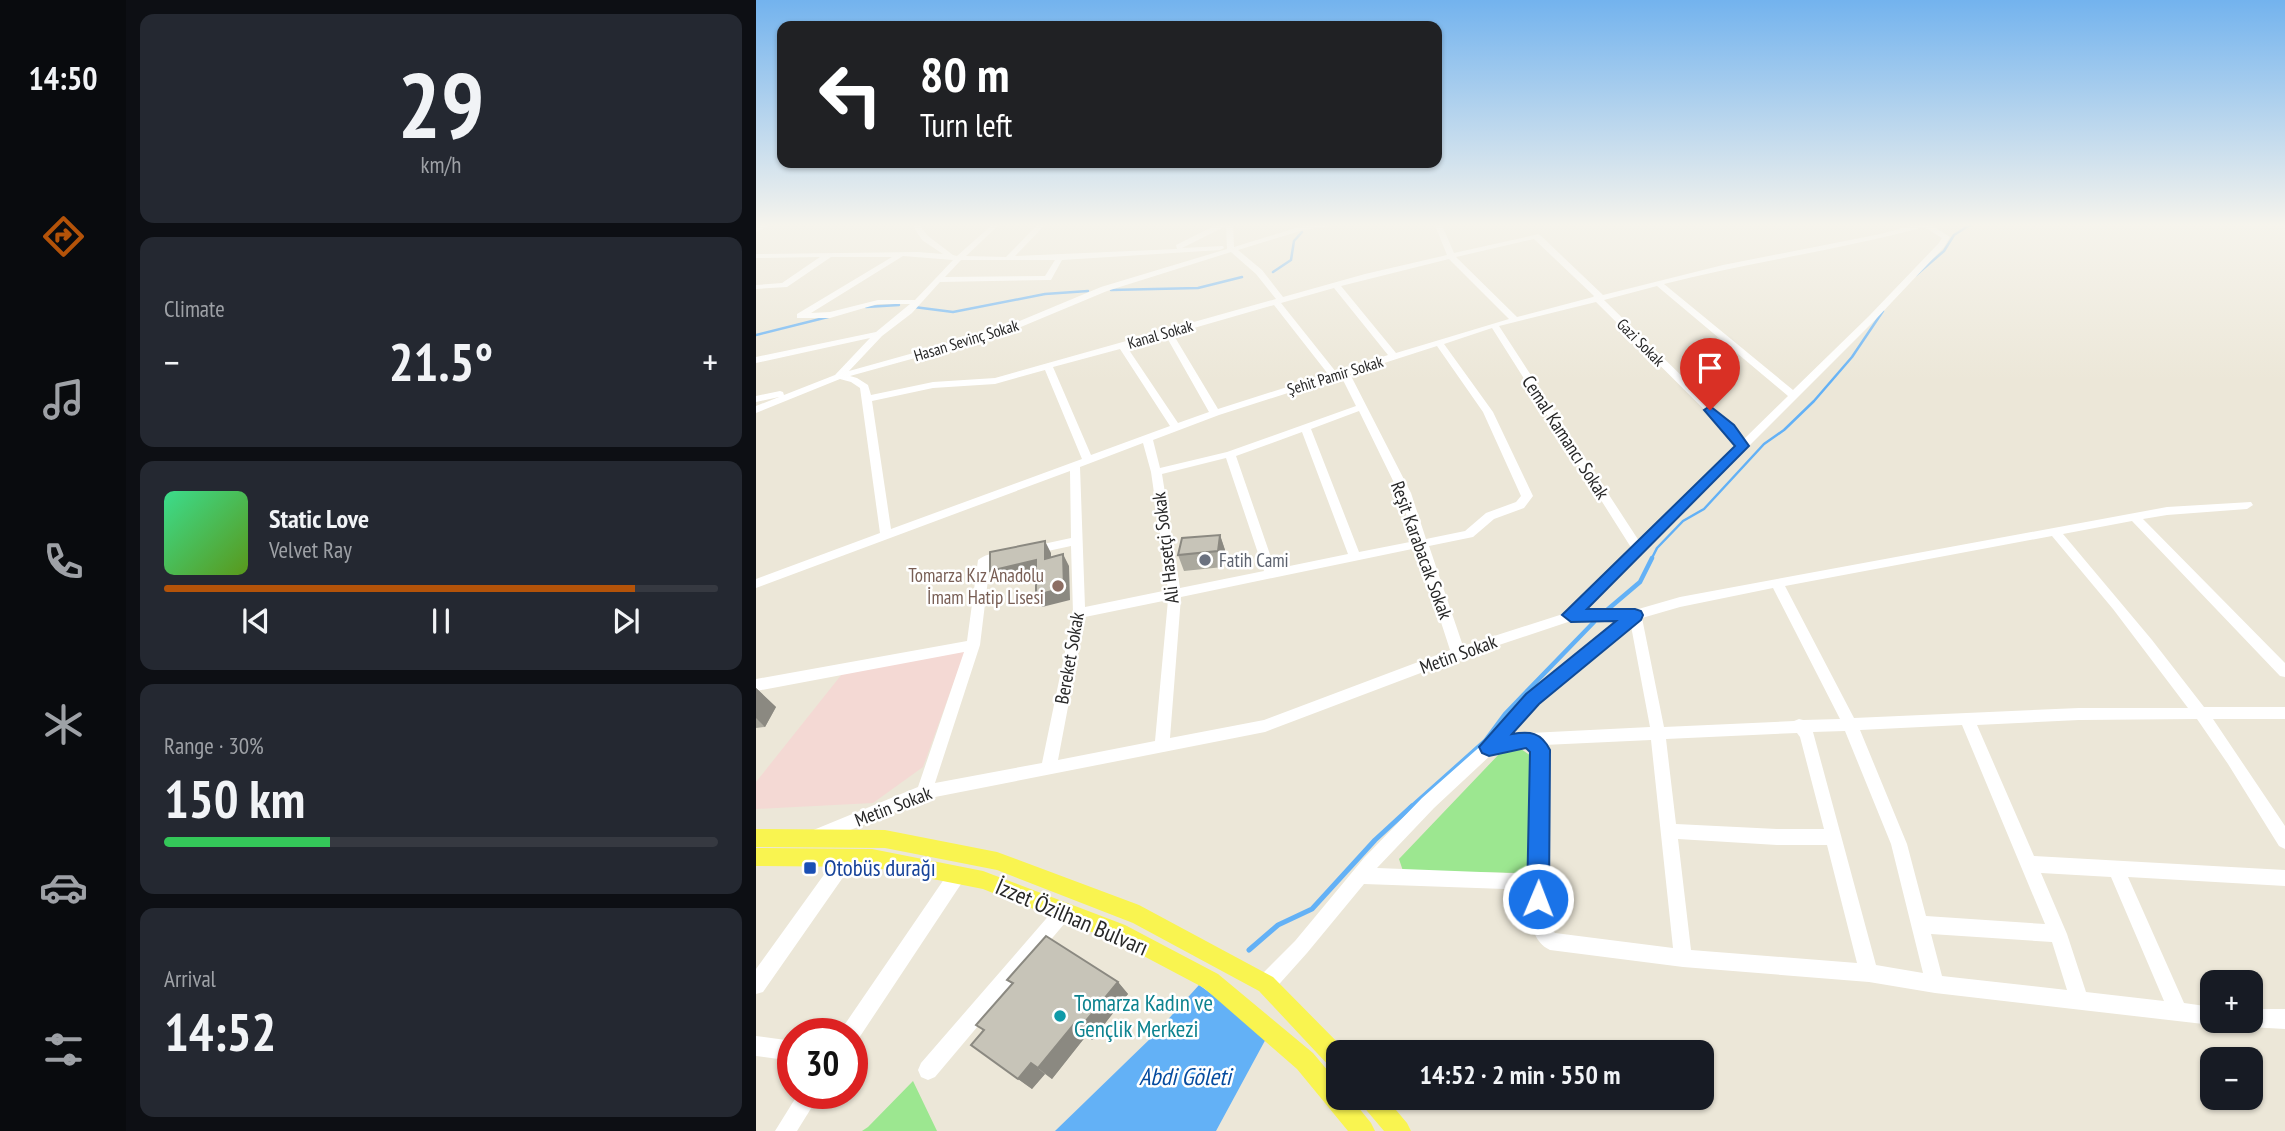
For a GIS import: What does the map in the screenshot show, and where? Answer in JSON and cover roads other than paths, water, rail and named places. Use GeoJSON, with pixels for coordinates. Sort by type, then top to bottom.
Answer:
{"type":"FeatureCollection","features":[{"type":"Feature","properties":{"kind":"main road","name":"İzzet Özilhan Bulvarı"},"geometry":{"type":"LineString","coordinates":[[756,838],[885,839],[997,861],[1139,915],[1266,984],[1326,1046]]}},
{"type":"Feature","properties":{"kind":"main road","name":"İzzet Özilhan Bulvarı"},"geometry":{"type":"LineString","coordinates":[[756,856],[872,858],[983,880],[1125,934],[1211,981],[1305,1061],[1363,1131]]}},
{"type":"Feature","properties":{"kind":"main road"},"geometry":{"type":"LineString","coordinates":[[1381,1110],[1399,1131]]}},
{"type":"Feature","properties":{"kind":"street"},"geometry":{"type":"LineString","coordinates":[[756,287],[784,285],[798,276]]}},
{"type":"Feature","properties":{"kind":"street"},"geometry":{"type":"LineString","coordinates":[[866,276],[800,316],[830,315],[877,302],[917,302]]}},
{"type":"Feature","properties":{"kind":"street"},"geometry":{"type":"LineString","coordinates":[[837,377],[879,334],[909,311],[941,276]]}},
{"type":"Feature","properties":{"kind":"street"},"geometry":{"type":"LineString","coordinates":[[938,280],[1048,278],[1049,276]]}},
{"type":"Feature","properties":{"kind":"street","name":"Hasan Sevinç Sokak"},"geometry":{"type":"LineString","coordinates":[[804,390],[837,377],[1006,330],[1104,289],[1145,276]]}},
{"type":"Feature","properties":{"kind":"street","name":"Reşit Karabacak Sokak"},"geometry":{"type":"LineString","coordinates":[[1262,276],[1362,407],[1405,493],[1458,653]]}},
{"type":"Feature","properties":{"kind":"street","name":"Kanal Sokak"},"geometry":{"type":"LineString","coordinates":[[868,399],[933,385],[995,381],[1372,276]]}},
{"type":"Feature","properties":{"kind":"street"},"geometry":{"type":"LineString","coordinates":[[1470,276],[1514,319]]}},
{"type":"Feature","properties":{"kind":"street","name":"Gazi Sokak"},"geometry":{"type":"LineString","coordinates":[[1576,276],[1729,428],[1742,446]]}},
{"type":"Feature","properties":{"kind":"street","name":"Şehit Pamir Sokak"},"geometry":{"type":"LineString","coordinates":[[756,584],[1215,413],[1514,319],[1687,276]]}},
{"type":"Feature","properties":{"kind":"street","name":"Metin Sokak"},"geometry":{"type":"LineString","coordinates":[[811,839],[924,792],[1265,726],[1458,653],[1571,615],[1911,276]]}},
{"type":"Feature","properties":{"kind":"street"},"geometry":{"type":"LineString","coordinates":[[1658,283],[1793,395]]}},
{"type":"Feature","properties":{"kind":"street"},"geometry":{"type":"LineString","coordinates":[[1336,285],[1394,357]]}},
{"type":"Feature","properties":{"kind":"street","name":"Cemal Kamancı Sokak"},"geometry":{"type":"LineString","coordinates":[[1494,326],[1638,549]]}},
{"type":"Feature","properties":{"kind":"street"},"geometry":{"type":"LineString","coordinates":[[1168,332],[1215,413]]}},
{"type":"Feature","properties":{"kind":"street"},"geometry":{"type":"LineString","coordinates":[[756,360],[879,334]]}},
{"type":"Feature","properties":{"kind":"street"},"geometry":{"type":"LineString","coordinates":[[1079,613],[1469,534],[1490,516],[1520,505],[1527,496],[1488,412],[1439,343]]}},
{"type":"Feature","properties":{"kind":"street"},"geometry":{"type":"LineString","coordinates":[[1122,345],[1175,428]]}},
{"type":"Feature","properties":{"kind":"street"},"geometry":{"type":"LineString","coordinates":[[1048,366],[1082,463]]}},
{"type":"Feature","properties":{"kind":"street"},"geometry":{"type":"LineString","coordinates":[[837,377],[854,380],[865,387],[886,535]]}},
{"type":"Feature","properties":{"kind":"street"},"geometry":{"type":"LineString","coordinates":[[756,399],[804,390]]}},
{"type":"Feature","properties":{"kind":"street"},"geometry":{"type":"LineString","coordinates":[[756,410],[804,390]]}},
{"type":"Feature","properties":{"kind":"street"},"geometry":{"type":"LineString","coordinates":[[1156,471],[1230,454],[1362,407]]}},
{"type":"Feature","properties":{"kind":"street"},"geometry":{"type":"LineString","coordinates":[[1306,426],[1355,558]]}},
{"type":"Feature","properties":{"kind":"street","name":"Ali Hasetçi Sokak"},"geometry":{"type":"LineString","coordinates":[[1147,438],[1156,471],[1175,593],[1162,744]]}},
{"type":"Feature","properties":{"kind":"street"},"geometry":{"type":"LineString","coordinates":[[1230,454],[1271,574]]}},
{"type":"Feature","properties":{"kind":"street","name":"Bereket Sokak"},"geometry":{"type":"LineString","coordinates":[[1049,766],[1079,613],[1077,541],[1082,463]]}},
{"type":"Feature","properties":{"kind":"street"},"geometry":{"type":"LineString","coordinates":[[1571,615],[1635,615],[1680,602],[1777,583],[2167,511],[2247,505]]}},
{"type":"Feature","properties":{"kind":"street"},"geometry":{"type":"LineString","coordinates":[[2134,517],[2285,672]]}},
{"type":"Feature","properties":{"kind":"street"},"geometry":{"type":"LineString","coordinates":[[2055,532],[2120,608],[2202,714],[2285,841]]}},
{"type":"Feature","properties":{"kind":"street"},"geometry":{"type":"LineString","coordinates":[[924,792],[973,645],[984,560],[1077,541]]}},
{"type":"Feature","properties":{"kind":"street"},"geometry":{"type":"LineString","coordinates":[[1777,583],[1850,724],[1899,844],[1936,984]]}},
{"type":"Feature","properties":{"kind":"street"},"geometry":{"type":"LineString","coordinates":[[1635,615],[1658,733],[1683,958]]}},
{"type":"Feature","properties":{"kind":"street"},"geometry":{"type":"LineString","coordinates":[[1266,984],[1428,803],[1489,747],[1533,699],[1635,615]]}},
{"type":"Feature","properties":{"kind":"street"},"geometry":{"type":"LineString","coordinates":[[756,685],[973,645]]}},
{"type":"Feature","properties":{"kind":"street"},"geometry":{"type":"LineString","coordinates":[[1489,747],[1530,739],[2079,714],[2285,713]]}},
{"type":"Feature","properties":{"kind":"street"},"geometry":{"type":"LineString","coordinates":[[1967,719],[2058,933],[2080,1001]]}},
{"type":"Feature","properties":{"kind":"street"},"geometry":{"type":"LineString","coordinates":[[1800,726],[1807,734],[1869,973]]}},
{"type":"Feature","properties":{"kind":"street"},"geometry":{"type":"LineString","coordinates":[[1530,739],[1540,750],[1538,882],[1541,928],[1550,940],[1683,958],[1869,973],[1936,984],[2200,1015]]}},
{"type":"Feature","properties":{"kind":"street"},"geometry":{"type":"LineString","coordinates":[[1669,831],[1833,837]]}},
{"type":"Feature","properties":{"kind":"street"},"geometry":{"type":"LineString","coordinates":[[756,985],[847,857]]}},
{"type":"Feature","properties":{"kind":"street"},"geometry":{"type":"LineString","coordinates":[[2027,864],[2285,878]]}},
{"type":"Feature","properties":{"kind":"street"},"geometry":{"type":"LineString","coordinates":[[2116,869],[2178,1012]]}},
{"type":"Feature","properties":{"kind":"street"},"geometry":{"type":"LineString","coordinates":[[861,1018],[957,875]]}},
{"type":"Feature","properties":{"kind":"street"},"geometry":{"type":"LineString","coordinates":[[1360,876],[1538,882]]}},
{"type":"Feature","properties":{"kind":"street"},"geometry":{"type":"LineString","coordinates":[[928,1070],[1064,911]]}},
{"type":"Feature","properties":{"kind":"street"},"geometry":{"type":"LineString","coordinates":[[1920,924],[2058,933]]}},
{"type":"Feature","properties":{"kind":"street"},"geometry":{"type":"LineString","coordinates":[[2263,1018],[2285,1019]]}},
{"type":"Feature","properties":{"kind":"street"},"geometry":{"type":"LineString","coordinates":[[756,1046],[777,1049]]}},
{"type":"Feature","properties":{"kind":"street"},"geometry":{"type":"LineString","coordinates":[[785,1131],[800,1109]]}},
{"type":"Feature","properties":{"kind":"water","name":"Abdi Göleti"},"geometry":{"type":"Polygon","coordinates":[[[1199,985],[1268,1035],[1216,1131],[1055,1131],[1154,1035],[1199,985]]]}},
{"type":"Feature","properties":{"kind":"waterway"},"geometry":{"type":"LineString","coordinates":[[1111,290],[1198,288],[1242,277]]}},
{"type":"Feature","properties":{"kind":"waterway"},"geometry":{"type":"LineString","coordinates":[[914,307],[953,312],[1045,294],[1088,291]]}},
{"type":"Feature","properties":{"kind":"waterway"},"geometry":{"type":"LineString","coordinates":[[866,307],[899,305]]}},
{"type":"Feature","properties":{"kind":"waterway"},"geometry":{"type":"LineString","coordinates":[[1607,610],[1640,582],[1657,548],[1683,521],[1704,509],[1764,444],[1784,430],[1814,401],[1852,357],[1883,311]]}},
{"type":"Feature","properties":{"kind":"waterway"},"geometry":{"type":"LineString","coordinates":[[756,335],[828,317]]}},
{"type":"Feature","properties":{"kind":"waterway"},"geometry":{"type":"LineString","coordinates":[[1410,808],[1485,741],[1505,714],[1594,622]]}},
{"type":"Feature","properties":{"kind":"waterway"},"geometry":{"type":"LineString","coordinates":[[1249,950],[1278,925],[1312,909],[1375,840],[1412,806]]}},
{"type":"Feature","properties":{"kind":"place","name":"Fatih Cami"},"geometry":{"type":"Point","coordinates":[1205,560]}},
{"type":"Feature","properties":{"kind":"place","name":"Tomarza Kız Anadolu İmam Hatip Lisesi"},"geometry":{"type":"Point","coordinates":[1058,586]}},
{"type":"Feature","properties":{"kind":"place","name":"Otobüs durağı"},"geometry":{"type":"Point","coordinates":[810,868]}},
{"type":"Feature","properties":{"kind":"place","name":"Tomarza Kadın ve Gençlik Merkezi"},"geometry":{"type":"Point","coordinates":[1060,1016]}}]}
